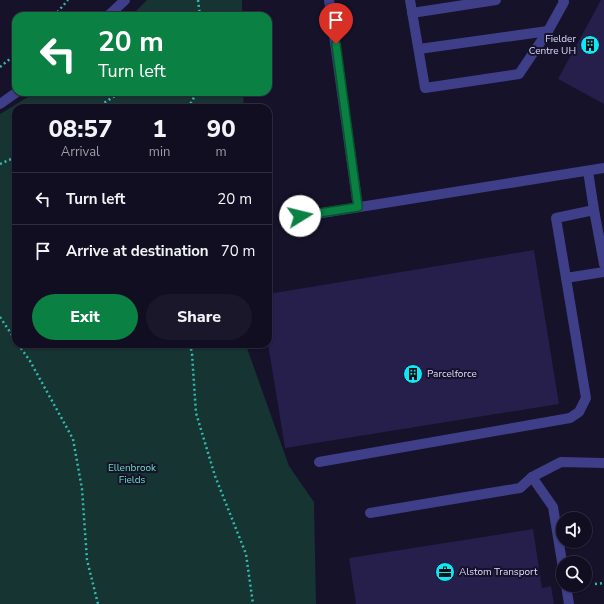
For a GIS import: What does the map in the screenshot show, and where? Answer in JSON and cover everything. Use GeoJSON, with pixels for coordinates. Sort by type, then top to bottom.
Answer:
{"type":"FeatureCollection","features":[{"type":"Feature","properties":{"kind":"street"},"geometry":{"type":"LineString","coordinates":[[112,12],[125,0]]}},
{"type":"Feature","properties":{"kind":"street"},"geometry":{"type":"LineString","coordinates":[[330,0],[358,207]]}},
{"type":"Feature","properties":{"kind":"street"},"geometry":{"type":"LineString","coordinates":[[410,0],[425,88],[519,74],[548,31],[564,2],[563,0]]}},
{"type":"Feature","properties":{"kind":"street"},"geometry":{"type":"LineString","coordinates":[[412,13],[496,0]]}},
{"type":"Feature","properties":{"kind":"street"},"geometry":{"type":"LineString","coordinates":[[418,49],[548,31]]}},
{"type":"Feature","properties":{"kind":"street"},"geometry":{"type":"LineString","coordinates":[[0,104],[12,96]]}},
{"type":"Feature","properties":{"kind":"street"},"geometry":{"type":"LineString","coordinates":[[285,219],[604,168]]}},
{"type":"Feature","properties":{"kind":"street"},"geometry":{"type":"LineString","coordinates":[[588,171],[604,264]]}},
{"type":"Feature","properties":{"kind":"street"},"geometry":{"type":"LineString","coordinates":[[319,462],[570,418],[579,412],[586,398],[556,218],[594,210]]}},
{"type":"Feature","properties":{"kind":"street"},"geometry":{"type":"LineString","coordinates":[[566,278],[604,272]]}},
{"type":"Feature","properties":{"kind":"street"},"geometry":{"type":"LineString","coordinates":[[370,514],[520,488],[532,477],[561,462],[604,463]]}},
{"type":"Feature","properties":{"kind":"street"},"geometry":{"type":"LineString","coordinates":[[532,477],[553,507],[561,556]]}},
{"type":"Feature","properties":{"kind":"street"},"geometry":{"type":"LineString","coordinates":[[567,592],[569,604]]}},
{"type":"Feature","properties":{"kind":"path"},"geometry":{"type":"LineString","coordinates":[[58,12],[68,0]]}},
{"type":"Feature","properties":{"kind":"path"},"geometry":{"type":"LineString","coordinates":[[198,0],[200,12]]}},
{"type":"Feature","properties":{"kind":"path"},"geometry":{"type":"LineString","coordinates":[[0,67],[12,57]]}},
{"type":"Feature","properties":{"kind":"path"},"geometry":{"type":"LineString","coordinates":[[102,104],[115,96]]}},
{"type":"Feature","properties":{"kind":"path"},"geometry":{"type":"LineString","coordinates":[[0,164],[12,159]]}},
{"type":"Feature","properties":{"kind":"path"},"geometry":{"type":"LineString","coordinates":[[0,317],[12,335]]}},
{"type":"Feature","properties":{"kind":"path"},"geometry":{"type":"LineString","coordinates":[[21,348],[30,361],[73,439],[82,489],[87,560],[98,604]]}},
{"type":"Feature","properties":{"kind":"path"},"geometry":{"type":"LineString","coordinates":[[191,348],[196,413],[215,476],[246,554],[253,604]]}},
{"type":"Feature","properties":{"kind":"path"},"geometry":{"type":"LineString","coordinates":[[595,584],[604,583]]}},
{"type":"Feature","properties":{"kind":"green space"},"geometry":{"type":"Polygon","coordinates":[[[147,0],[242,0],[242,12],[135,12],[147,0]]]}},
{"type":"Feature","properties":{"kind":"green space","name":"Ellenbrook Fields"},"geometry":{"type":"Polygon","coordinates":[[[29,96],[243,96],[244,104],[16,104],[29,96]]]}},
{"type":"Feature","properties":{"kind":"green space","name":"Ellenbrook Fields"},"geometry":{"type":"Polygon","coordinates":[[[12,107],[12,348],[247,348],[289,466],[314,502],[316,604],[0,604],[0,114],[12,107]]]}},
{"type":"Feature","properties":{"kind":"building","name":"Fielder Centre UH"},"geometry":{"type":"Polygon","coordinates":[[[601,0],[604,0],[604,104],[558,79],[601,0]]]}},
{"type":"Feature","properties":{"kind":"building","name":"Parcelforce"},"geometry":{"type":"Polygon","coordinates":[[[534,250],[559,404],[285,448],[269,348],[272,348],[272,293],[534,250]]]}},
{"type":"Feature","properties":{"kind":"building","name":"Alstom Transport"},"geometry":{"type":"Polygon","coordinates":[[[533,529],[542,588],[551,586],[554,604],[356,604],[349,558],[533,529]]]}},
{"type":"Feature","properties":{"kind":"place","name":"Fielder Centre UH"},"geometry":{"type":"Point","coordinates":[590,45]}},
{"type":"Feature","properties":{"kind":"place","name":"Parcelforce"},"geometry":{"type":"Point","coordinates":[413,374]}},
{"type":"Feature","properties":{"kind":"place","name":"Alstom Transport"},"geometry":{"type":"Point","coordinates":[445,572]}},
{"type":"Feature","properties":{"kind":"route"},"geometry":{"type":"LineString","coordinates":[[300,216],[358,207],[336,44]]}}]}
